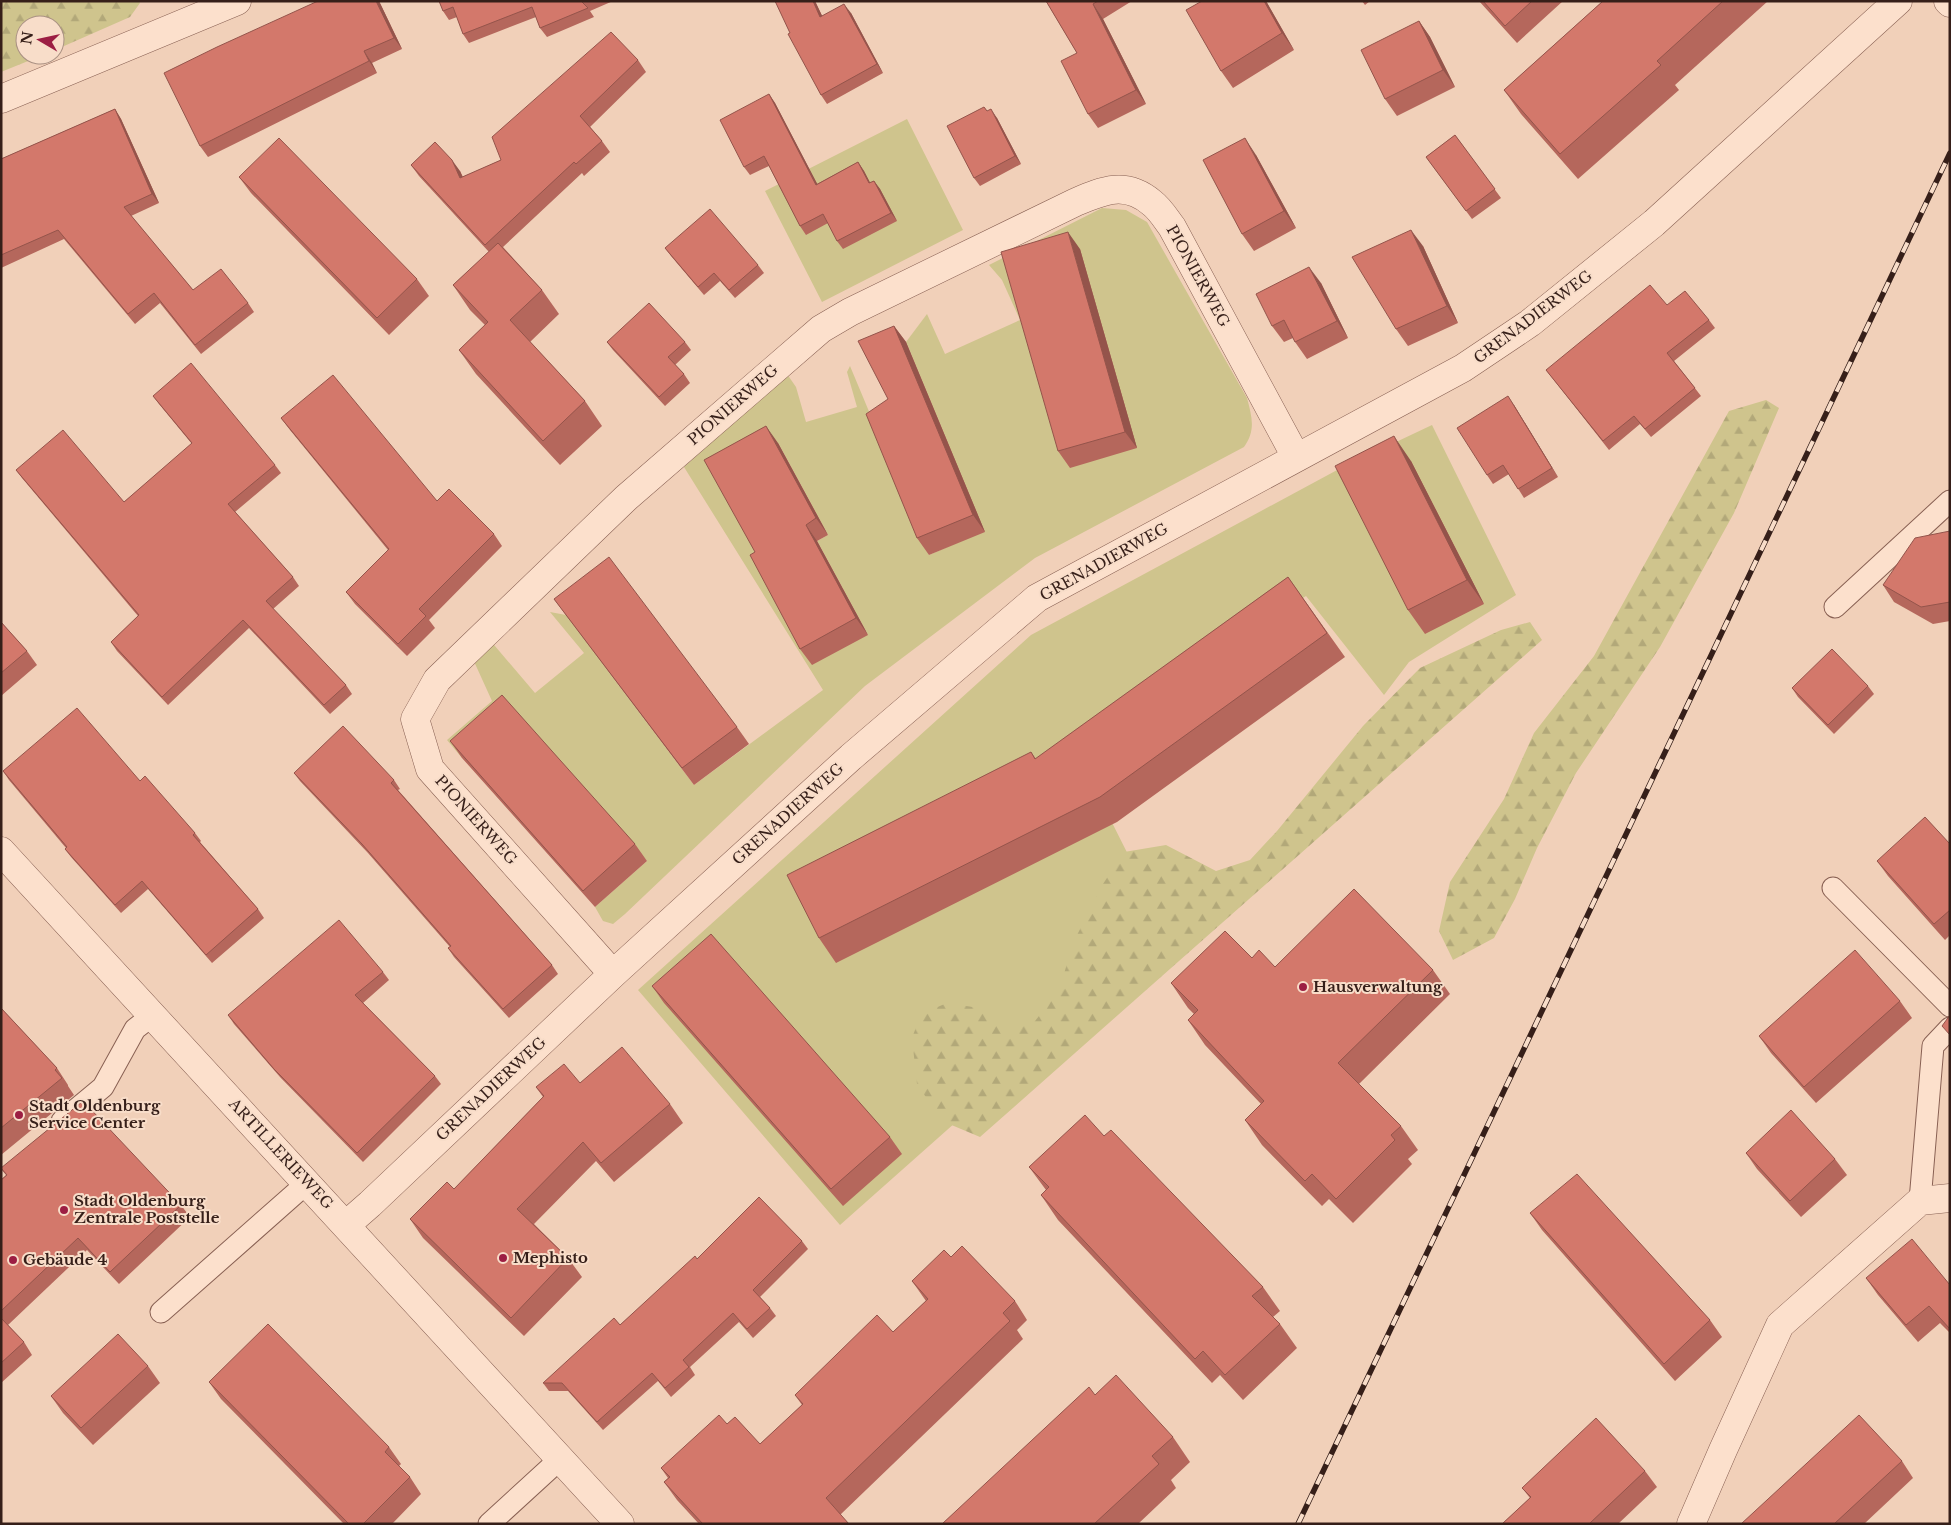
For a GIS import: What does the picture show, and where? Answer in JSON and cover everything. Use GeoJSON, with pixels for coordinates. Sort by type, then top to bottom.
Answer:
{"type":"FeatureCollection","features":[{"type":"Feature","properties":{"kind":"street"},"geometry":{"type":"LineString","coordinates":[[1,99],[237,1]]}},
{"type":"Feature","properties":{"kind":"street","name":"GRENADIERWEG"},"geometry":{"type":"LineString","coordinates":[[346,1225],[613,974],[851,757],[1037,598],[1463,368],[1530,323],[1654,223],[1898,1]]}},
{"type":"Feature","properties":{"kind":"street","name":"PIONIERWEG"},"geometry":{"type":"LineString","coordinates":[[613,974],[430,769],[414,719],[437,680],[612,512],[821,329],[850,312],[1076,202],[1115,188],[1137,193],[1153,203],[1172,227],[1296,457]]}},
{"type":"Feature","properties":{"kind":"street","name":"ARTILLERIEWEG"},"geometry":{"type":"LineString","coordinates":[[1,851],[620,1524]]}},
{"type":"Feature","properties":{"kind":"street"},"geometry":{"type":"LineString","coordinates":[[1691,1524],[1780,1325],[1920,1201],[1950,1198]]}},
{"type":"Feature","properties":{"kind":"lane"},"geometry":{"type":"LineString","coordinates":[[1835,607],[1950,501]]}},
{"type":"Feature","properties":{"kind":"lane"},"geometry":{"type":"LineString","coordinates":[[1833,888],[1950,1006]]}},
{"type":"Feature","properties":{"kind":"lane"},"geometry":{"type":"LineString","coordinates":[[45,1135],[103,1087],[135,1029],[154,1016]]}},
{"type":"Feature","properties":{"kind":"lane"},"geometry":{"type":"LineString","coordinates":[[1920,1201],[1933,1046],[1950,1028]]}},
{"type":"Feature","properties":{"kind":"lane"},"geometry":{"type":"LineString","coordinates":[[161,1312],[307,1183]]}},
{"type":"Feature","properties":{"kind":"lane"},"geometry":{"type":"LineString","coordinates":[[489,1524],[560,1459]]}},
{"type":"Feature","properties":{"kind":"green space"},"geometry":{"type":"Polygon","coordinates":[[[1,1],[139,1],[140,3],[130,17],[65,46],[65,15],[15,15],[15,65],[18,65],[1,72],[1,1]]]}},
{"type":"Feature","properties":{"kind":"green space"},"geometry":{"type":"Polygon","coordinates":[[[907,119],[963,230],[822,302],[765,191],[907,119]]]}},
{"type":"Feature","properties":{"kind":"green space"},"geometry":{"type":"Polygon","coordinates":[[[1102,208],[1126,210],[1147,222],[1247,398],[1252,423],[1248,441],[1244,447],[1035,558],[865,686],[625,914],[613,924],[603,921],[595,907],[647,861],[514,712],[462,758],[447,740],[492,701],[472,657],[489,639],[535,693],[584,653],[550,612],[566,615],[694,785],[823,690],[684,467],[787,374],[796,387],[806,422],[857,407],[847,372],[850,366],[929,555],[984,531],[906,342],[927,314],[945,354],[1020,320],[1002,280],[989,265],[1102,208]],[[778,443],[766,569],[868,635],[817,541],[828,535],[778,443]]]}},
{"type":"Feature","properties":{"kind":"green space"},"geometry":{"type":"Polygon","coordinates":[[[1766,400],[1779,408],[1734,513],[1660,647],[1576,773],[1537,848],[1515,899],[1494,938],[1453,960],[1439,931],[1450,882],[1504,799],[1534,733],[1594,656],[1729,411],[1766,400]]]}},
{"type":"Feature","properties":{"kind":"green space"},"geometry":{"type":"Polygon","coordinates":[[[1432,425],[1516,595],[1409,662],[1384,695],[1306,596],[1075,749],[1168,934],[840,1225],[638,990],[1031,635],[1339,469],[1432,425]]]}},
{"type":"Feature","properties":{"kind":"green space"},"geometry":{"type":"Polygon","coordinates":[[[1530,622],[1542,640],[980,1137],[942,1121],[917,1084],[912,1038],[921,1014],[947,1003],[979,1008],[1009,1024],[1032,1025],[1059,990],[1074,941],[1103,884],[1124,852],[1166,845],[1216,871],[1250,860],[1277,831],[1363,726],[1420,668],[1501,630],[1530,622]]]}},
{"type":"Feature","properties":{"kind":"building"},"geometry":{"type":"Polygon","coordinates":[[[318,1],[376,1],[394,38],[364,51],[369,61],[200,146],[164,73],[318,1]]]}},
{"type":"Feature","properties":{"kind":"building"},"geometry":{"type":"Polygon","coordinates":[[[439,1],[585,1],[582,2],[588,8],[540,28],[532,7],[463,34],[453,7],[443,11],[439,1]]]}},
{"type":"Feature","properties":{"kind":"building"},"geometry":{"type":"Polygon","coordinates":[[[775,1],[813,1],[820,17],[844,4],[877,64],[821,95],[788,34],[790,33],[775,1]]]}},
{"type":"Feature","properties":{"kind":"building"},"geometry":{"type":"Polygon","coordinates":[[[1046,1],[1098,1],[1093,4],[1136,90],[1088,114],[1061,61],[1077,53],[1046,1]]]}},
{"type":"Feature","properties":{"kind":"building"},"geometry":{"type":"Polygon","coordinates":[[[1202,1],[1264,1],[1282,33],[1221,71],[1186,10],[1202,1]]]}},
{"type":"Feature","properties":{"kind":"building"},"geometry":{"type":"Polygon","coordinates":[[[1483,1],[1532,1],[1505,26],[1483,1]]]}},
{"type":"Feature","properties":{"kind":"building"},"geometry":{"type":"Polygon","coordinates":[[[1603,1],[1723,1],[1657,61],[1661,65],[1560,154],[1504,90],[1603,1]]]}},
{"type":"Feature","properties":{"kind":"building"},"geometry":{"type":"Polygon","coordinates":[[[1419,21],[1443,70],[1385,99],[1361,50],[1419,21]]]}},
{"type":"Feature","properties":{"kind":"building"},"geometry":{"type":"Polygon","coordinates":[[[611,32],[638,60],[580,116],[602,141],[576,164],[574,162],[485,245],[411,165],[435,142],[452,160],[460,178],[501,160],[492,137],[611,32]]]}},
{"type":"Feature","properties":{"kind":"building"},"geometry":{"type":"Polygon","coordinates":[[[769,94],[816,185],[858,162],[869,183],[874,181],[891,213],[837,241],[823,214],[800,226],[764,156],[744,167],[720,120],[769,94]]]}},
{"type":"Feature","properties":{"kind":"building"},"geometry":{"type":"Polygon","coordinates":[[[984,107],[987,111],[991,109],[1015,156],[974,178],[947,126],[984,107]]]}},
{"type":"Feature","properties":{"kind":"building"},"geometry":{"type":"Polygon","coordinates":[[[115,109],[152,194],[124,207],[193,290],[221,269],[248,303],[195,345],[154,293],[128,314],[58,230],[1,255],[1,159],[115,109]]]}},
{"type":"Feature","properties":{"kind":"building"},"geometry":{"type":"Polygon","coordinates":[[[1455,135],[1495,189],[1466,211],[1426,157],[1455,135]]]}},
{"type":"Feature","properties":{"kind":"building"},"geometry":{"type":"Polygon","coordinates":[[[279,138],[417,279],[377,318],[239,177],[279,138]]]}},
{"type":"Feature","properties":{"kind":"building"},"geometry":{"type":"Polygon","coordinates":[[[1245,138],[1284,211],[1242,234],[1203,160],[1245,138]]]}},
{"type":"Feature","properties":{"kind":"building"},"geometry":{"type":"Polygon","coordinates":[[[710,209],[758,265],[729,290],[714,273],[698,287],[665,248],[710,209]]]}},
{"type":"Feature","properties":{"kind":"building"},"geometry":{"type":"Polygon","coordinates":[[[1411,230],[1447,306],[1396,329],[1352,257],[1411,230]]]}},
{"type":"Feature","properties":{"kind":"building"},"geometry":{"type":"Polygon","coordinates":[[[1068,232],[1125,432],[1058,451],[1001,252],[1068,232]]]}},
{"type":"Feature","properties":{"kind":"building"},"geometry":{"type":"Polygon","coordinates":[[[498,243],[542,290],[510,320],[585,401],[543,441],[459,350],[488,322],[453,285],[498,243]]]}},
{"type":"Feature","properties":{"kind":"building"},"geometry":{"type":"Polygon","coordinates":[[[1309,267],[1337,321],[1295,342],[1284,320],[1272,326],[1256,294],[1309,267]]]}},
{"type":"Feature","properties":{"kind":"building"},"geometry":{"type":"Polygon","coordinates":[[[1650,285],[1667,305],[1685,291],[1709,320],[1667,353],[1695,388],[1645,429],[1634,416],[1603,441],[1546,370],[1650,285]]]}},
{"type":"Feature","properties":{"kind":"building"},"geometry":{"type":"Polygon","coordinates":[[[649,303],[685,342],[668,357],[684,374],[659,397],[607,342],[649,303]]]}},
{"type":"Feature","properties":{"kind":"building"},"geometry":{"type":"Polygon","coordinates":[[[894,326],[973,515],[917,538],[866,414],[888,399],[858,341],[894,326]]]}},
{"type":"Feature","properties":{"kind":"building"},"geometry":{"type":"Polygon","coordinates":[[[191,363],[275,465],[228,504],[293,577],[266,601],[346,685],[324,705],[243,620],[162,697],[111,642],[139,615],[16,470],[63,430],[124,502],[192,443],[153,396],[191,363]]]}},
{"type":"Feature","properties":{"kind":"building"},"geometry":{"type":"Polygon","coordinates":[[[333,375],[437,501],[449,489],[494,534],[419,609],[426,616],[398,644],[346,592],[389,549],[281,418],[333,375]]]}},
{"type":"Feature","properties":{"kind":"building"},"geometry":{"type":"Polygon","coordinates":[[[1508,396],[1552,468],[1518,489],[1503,465],[1487,475],[1457,428],[1508,396]]]}},
{"type":"Feature","properties":{"kind":"building"},"geometry":{"type":"Polygon","coordinates":[[[766,426],[816,518],[806,525],[856,618],[800,649],[750,555],[755,552],[704,460],[766,426]]]}},
{"type":"Feature","properties":{"kind":"building"},"geometry":{"type":"Polygon","coordinates":[[[1394,436],[1467,580],[1408,610],[1335,466],[1394,436]]]}},
{"type":"Feature","properties":{"kind":"building"},"geometry":{"type":"Polygon","coordinates":[[[1950,531],[1950,602],[1921,607],[1883,585],[1915,538],[1950,531]]]}},
{"type":"Feature","properties":{"kind":"building"},"geometry":{"type":"Polygon","coordinates":[[[609,557],[737,727],[682,768],[554,599],[609,557]]]}},
{"type":"Feature","properties":{"kind":"building"},"geometry":{"type":"Polygon","coordinates":[[[1288,577],[1327,633],[1100,797],[819,938],[787,875],[1031,752],[1035,759],[1288,577]]]}},
{"type":"Feature","properties":{"kind":"building"},"geometry":{"type":"Polygon","coordinates":[[[1,622],[27,651],[1,673],[1,622]]]}},
{"type":"Feature","properties":{"kind":"building"},"geometry":{"type":"Polygon","coordinates":[[[1832,649],[1868,686],[1828,725],[1792,688],[1832,649]]]}},
{"type":"Feature","properties":{"kind":"building"},"geometry":{"type":"Polygon","coordinates":[[[502,695],[635,844],[583,891],[450,741],[502,695]]]}},
{"type":"Feature","properties":{"kind":"building"},"geometry":{"type":"Polygon","coordinates":[[[77,708],[140,781],[145,776],[195,833],[193,835],[258,909],[206,955],[142,881],[115,905],[65,849],[67,847],[3,771],[77,708]]]}},
{"type":"Feature","properties":{"kind":"building"},"geometry":{"type":"Polygon","coordinates":[[[343,726],[394,780],[391,783],[552,965],[503,1009],[448,948],[451,946],[362,844],[294,773],[343,726]]]}},
{"type":"Feature","properties":{"kind":"building"},"geometry":{"type":"Polygon","coordinates":[[[1925,817],[1950,844],[1950,910],[1934,924],[1877,861],[1925,817]]]}},
{"type":"Feature","properties":{"kind":"building"},"geometry":{"type":"Polygon","coordinates":[[[1354,889],[1433,970],[1338,1063],[1401,1126],[1391,1135],[1395,1140],[1336,1199],[1312,1174],[1305,1181],[1245,1120],[1264,1101],[1188,1020],[1198,1010],[1171,983],[1225,931],[1252,958],[1259,950],[1275,967],[1354,889]]]}},
{"type":"Feature","properties":{"kind":"building"},"geometry":{"type":"Polygon","coordinates":[[[339,920],[383,972],[355,995],[435,1076],[357,1153],[274,1069],[228,1015],[339,920]]]}},
{"type":"Feature","properties":{"kind":"building"},"geometry":{"type":"Polygon","coordinates":[[[711,934],[890,1137],[831,1189],[652,986],[711,934]]]}},
{"type":"Feature","properties":{"kind":"building"},"geometry":{"type":"Polygon","coordinates":[[[1855,950],[1900,1001],[1804,1087],[1759,1036],[1855,950]]]}},
{"type":"Feature","properties":{"kind":"building"},"geometry":{"type":"Polygon","coordinates":[[[1,1008],[57,1068],[55,1070],[62,1078],[1,1128],[1,1008]]]}},
{"type":"Feature","properties":{"kind":"building"},"geometry":{"type":"Polygon","coordinates":[[[1950,1015],[1950,1035],[1942,1026],[1950,1015]]]}},
{"type":"Feature","properties":{"kind":"building"},"geometry":{"type":"Polygon","coordinates":[[[622,1047],[670,1104],[601,1163],[583,1142],[517,1209],[568,1258],[511,1318],[410,1219],[447,1182],[454,1189],[544,1096],[536,1087],[564,1064],[580,1083],[622,1047]]]}},
{"type":"Feature","properties":{"kind":"building"},"geometry":{"type":"Polygon","coordinates":[[[83,1101],[181,1205],[110,1272],[78,1238],[1,1311],[1,1180],[7,1175],[1,1168],[83,1101]]]}},
{"type":"Feature","properties":{"kind":"building"},"geometry":{"type":"Polygon","coordinates":[[[1791,1110],[1835,1159],[1790,1201],[1746,1153],[1791,1110]]]}},
{"type":"Feature","properties":{"kind":"building"},"geometry":{"type":"Polygon","coordinates":[[[1085,1115],[1104,1136],[1111,1130],[1263,1287],[1252,1296],[1280,1324],[1225,1375],[1203,1351],[1195,1359],[1041,1195],[1049,1187],[1029,1167],[1085,1115]]]}},
{"type":"Feature","properties":{"kind":"building"},"geometry":{"type":"Polygon","coordinates":[[[1577,1174],[1710,1320],[1664,1364],[1530,1213],[1577,1174]]]}},
{"type":"Feature","properties":{"kind":"building"},"geometry":{"type":"Polygon","coordinates":[[[759,1197],[802,1241],[753,1290],[770,1308],[747,1329],[733,1313],[683,1360],[689,1367],[665,1388],[652,1373],[597,1422],[562,1383],[543,1383],[614,1318],[620,1325],[695,1256],[697,1259],[759,1197]]]}},
{"type":"Feature","properties":{"kind":"building"},"geometry":{"type":"Polygon","coordinates":[[[1912,1239],[1950,1285],[1950,1329],[1929,1306],[1906,1325],[1866,1278],[1912,1239]]]}},
{"type":"Feature","properties":{"kind":"building"},"geometry":{"type":"Polygon","coordinates":[[[962,1246],[1015,1301],[1003,1313],[1010,1321],[826,1498],[849,1524],[703,1524],[664,1482],[670,1477],[661,1468],[719,1415],[727,1424],[735,1417],[760,1444],[803,1404],[795,1395],[877,1315],[893,1332],[928,1299],[912,1281],[944,1250],[951,1257],[962,1246]]]}},
{"type":"Feature","properties":{"kind":"building"},"geometry":{"type":"Polygon","coordinates":[[[1,1318],[24,1342],[1,1363],[1,1318]]]}},
{"type":"Feature","properties":{"kind":"building"},"geometry":{"type":"Polygon","coordinates":[[[268,1324],[389,1447],[385,1452],[410,1477],[363,1524],[349,1524],[209,1382],[268,1324]]]}},
{"type":"Feature","properties":{"kind":"building"},"geometry":{"type":"Polygon","coordinates":[[[118,1334],[148,1366],[81,1428],[51,1396],[118,1334]]]}},
{"type":"Feature","properties":{"kind":"building"},"geometry":{"type":"Polygon","coordinates":[[[1116,1375],[1173,1437],[1152,1456],[1159,1464],[1094,1524],[942,1524],[1089,1387],[1095,1395],[1116,1375]]]}},
{"type":"Feature","properties":{"kind":"building"},"geometry":{"type":"Polygon","coordinates":[[[1859,1415],[1902,1461],[1834,1524],[1741,1524],[1859,1415]]]}},
{"type":"Feature","properties":{"kind":"building"},"geometry":{"type":"Polygon","coordinates":[[[1596,1418],[1645,1471],[1589,1524],[1502,1524],[1531,1497],[1522,1488],[1596,1418]]]}},
{"type":"Feature","properties":{"kind":"railway"},"geometry":{"type":"LineString","coordinates":[[1298,1524],[1950,153]]}},
{"type":"Feature","properties":{"kind":"place","name":"Hausverwaltung"},"geometry":{"type":"Point","coordinates":[1303,987]}},
{"type":"Feature","properties":{"kind":"place","name":"Stadt Oldenburg Service Center"},"geometry":{"type":"Point","coordinates":[19,1115]}},
{"type":"Feature","properties":{"kind":"place","name":"Stadt Oldenburg Zentrale Poststelle"},"geometry":{"type":"Point","coordinates":[64,1210]}},
{"type":"Feature","properties":{"kind":"place","name":"Mephisto"},"geometry":{"type":"Point","coordinates":[503,1258]}},
{"type":"Feature","properties":{"kind":"place","name":"Gebäude 4"},"geometry":{"type":"Point","coordinates":[13,1260]}}]}
